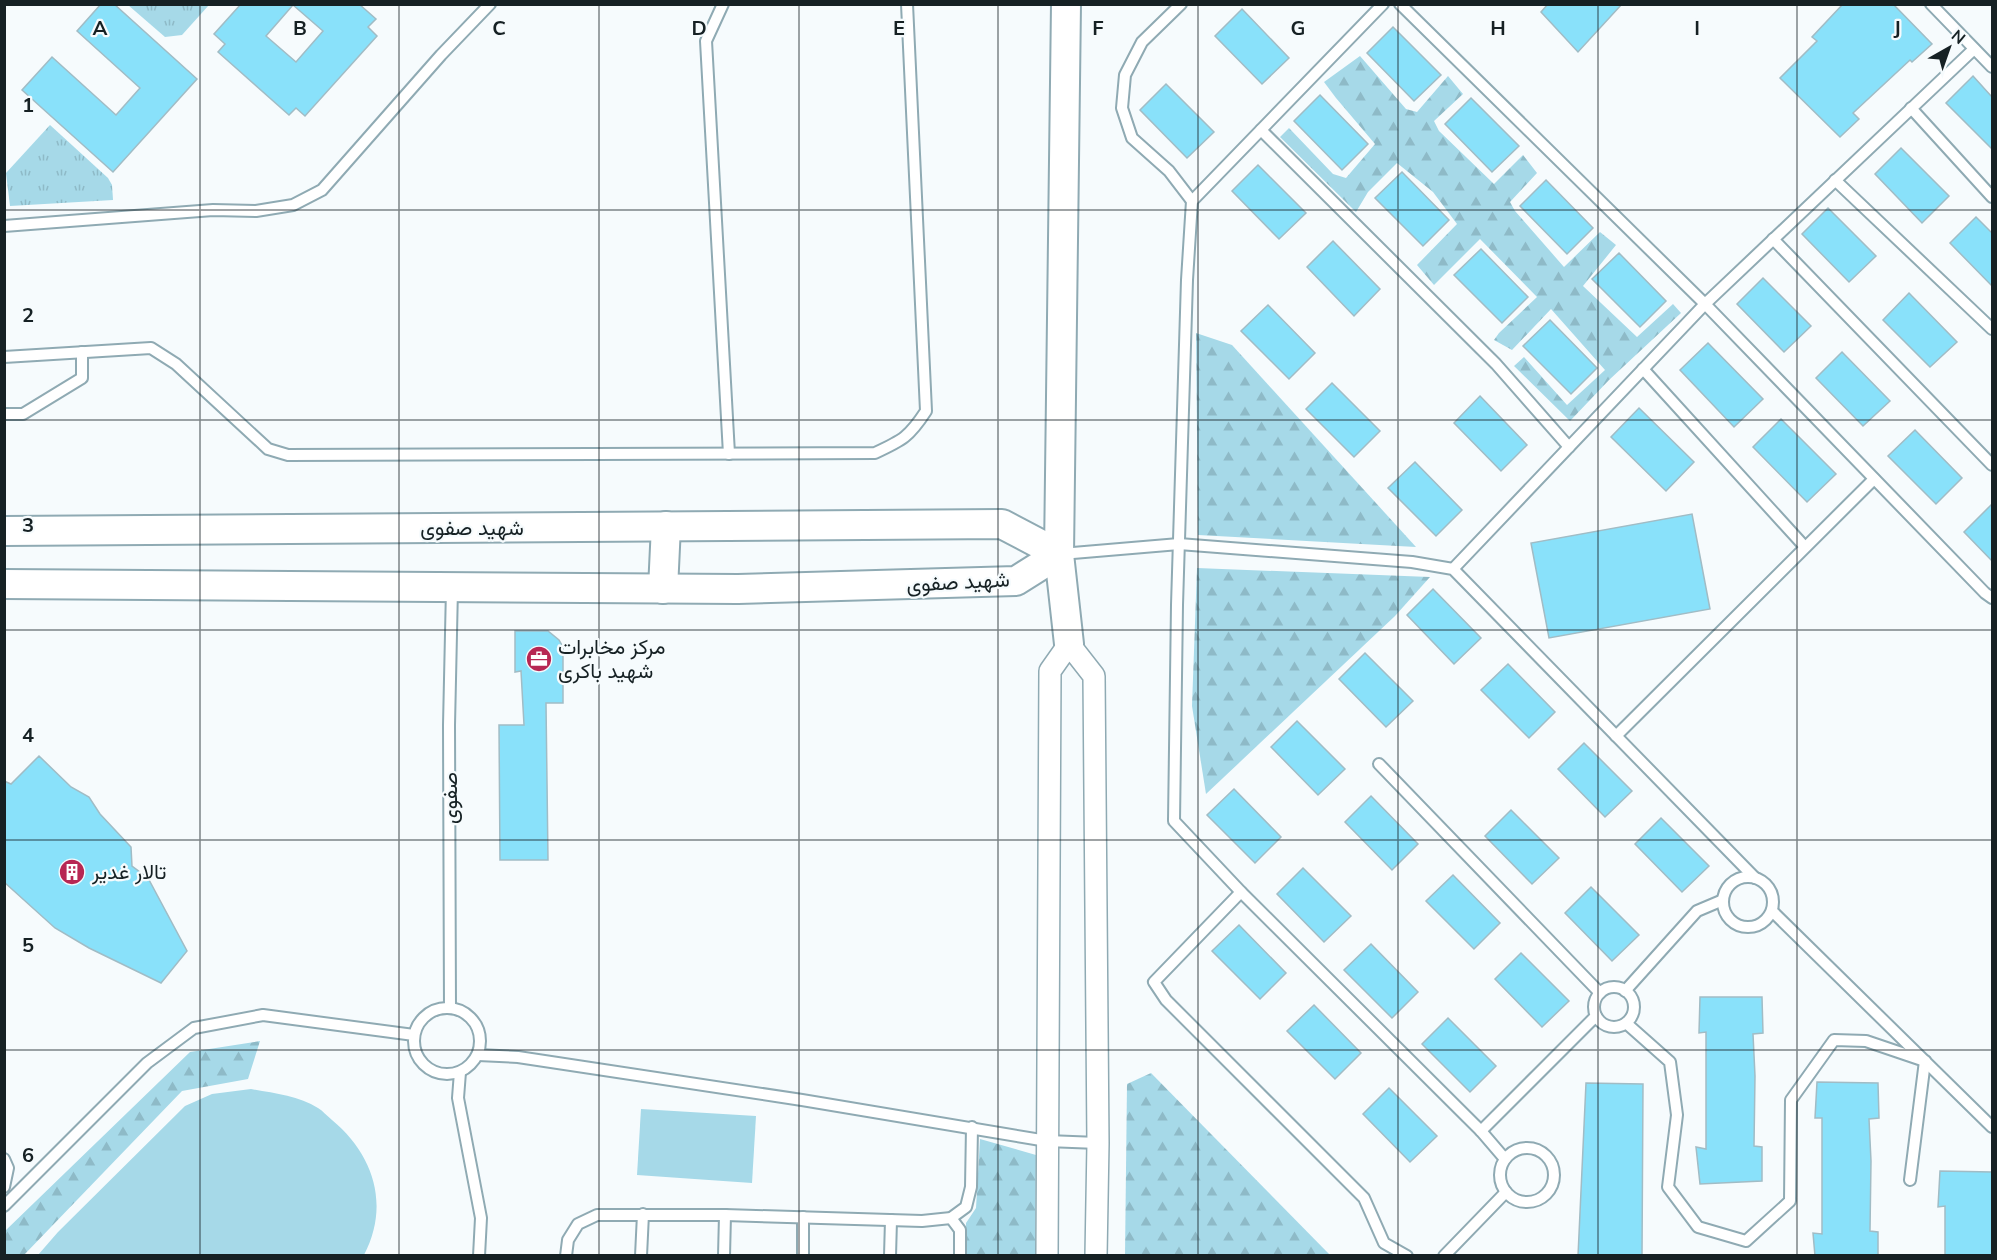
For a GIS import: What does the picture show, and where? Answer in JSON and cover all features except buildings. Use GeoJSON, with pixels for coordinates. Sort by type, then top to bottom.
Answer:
{"type":"FeatureCollection","features":[{"type":"Feature","properties":{"kind":"street"},"geometry":{"type":"LineString","coordinates":[[1066,4],[1059,554],[1069,644],[1094,676],[1098,1143],[1096,1256]]}},
{"type":"Feature","properties":{"kind":"street","name":"شهید صفوی"},"geometry":{"type":"LineString","coordinates":[[4,531],[1002,524],[1059,554]]}},
{"type":"Feature","properties":{"kind":"street"},"geometry":{"type":"LineString","coordinates":[[663,589],[666,526]]}},
{"type":"Feature","properties":{"kind":"street","name":"شهید صفوی"},"geometry":{"type":"LineString","coordinates":[[4,584],[738,589],[1016,581],[1059,554]]}},
{"type":"Feature","properties":{"kind":"street"},"geometry":{"type":"LineString","coordinates":[[1047,1256],[1050,671],[1069,644]]}},
{"type":"Feature","properties":{"kind":"lane"},"geometry":{"type":"LineString","coordinates":[[4,226],[213,210],[256,211],[293,205],[322,190],[441,55],[490,4]]}},
{"type":"Feature","properties":{"kind":"lane"},"geometry":{"type":"LineString","coordinates":[[723,4],[706,41],[729,454]]}},
{"type":"Feature","properties":{"kind":"lane"},"geometry":{"type":"LineString","coordinates":[[4,357],[151,348],[176,364],[268,449],[288,455],[875,453],[902,441],[926,411],[908,4]]}},
{"type":"Feature","properties":{"kind":"lane"},"geometry":{"type":"LineString","coordinates":[[1181,4],[1142,42],[1125,75],[1122,108],[1132,138],[1169,171],[1192,201]]}},
{"type":"Feature","properties":{"kind":"lane"},"geometry":{"type":"LineString","coordinates":[[1383,4],[1192,201],[1187,280],[1179,544],[1174,821],[1241,892],[1481,1131],[1505,1159]]}},
{"type":"Feature","properties":{"kind":"lane"},"geometry":{"type":"LineString","coordinates":[[1401,4],[1705,304],[1990,597]]}},
{"type":"Feature","properties":{"kind":"lane"},"geometry":{"type":"LineString","coordinates":[[1931,4],[1992,67]]}},
{"type":"Feature","properties":{"kind":"lane"},"geometry":{"type":"LineString","coordinates":[[1453,570],[1705,304],[1974,49]]}},
{"type":"Feature","properties":{"kind":"lane"},"geometry":{"type":"LineString","coordinates":[[1911,108],[1992,197]]}},
{"type":"Feature","properties":{"kind":"lane"},"geometry":{"type":"LineString","coordinates":[[1261,130],[1496,364],[1569,447]]}},
{"type":"Feature","properties":{"kind":"lane"},"geometry":{"type":"LineString","coordinates":[[1835,180],[1992,329]]}},
{"type":"Feature","properties":{"kind":"lane"},"geometry":{"type":"LineString","coordinates":[[1773,239],[1992,465]]}},
{"type":"Feature","properties":{"kind":"lane"},"geometry":{"type":"LineString","coordinates":[[4,414],[23,414],[82,378],[82,352]]}},
{"type":"Feature","properties":{"kind":"lane"},"geometry":{"type":"LineString","coordinates":[[1643,369],[1805,547]]}},
{"type":"Feature","properties":{"kind":"lane"},"geometry":{"type":"LineString","coordinates":[[1616,736],[1874,479]]}},
{"type":"Feature","properties":{"kind":"lane"},"geometry":{"type":"LineString","coordinates":[[1059,554],[1179,544],[1412,562],[1453,570],[1755,878],[1762,881],[1772,894],[1772,911],[1761,923],[1746,927],[1738,925],[1726,915],[1724,893],[1733,881],[1740,878],[1755,878]]}},
{"type":"Feature","properties":{"kind":"lane","name":"صفوی"},"geometry":{"type":"LineString","coordinates":[[450,1008],[449,725],[452,588]]}},
{"type":"Feature","properties":{"kind":"lane"},"geometry":{"type":"LineString","coordinates":[[1379,764],[1600,993]]}},
{"type":"Feature","properties":{"kind":"lane"},"geometry":{"type":"LineString","coordinates":[[1241,892],[1154,982],[1166,1000],[1364,1198],[1384,1243],[1407,1256]]}},
{"type":"Feature","properties":{"kind":"lane"},"geometry":{"type":"LineString","coordinates":[[1625,991],[1697,910],[1723,900]]}},
{"type":"Feature","properties":{"kind":"lane"},"geometry":{"type":"LineString","coordinates":[[1772,911],[1992,1127]]}},
{"type":"Feature","properties":{"kind":"lane"},"geometry":{"type":"LineString","coordinates":[[1612,987],[1625,991],[1633,1000],[1631,1019],[1621,1026],[1604,1025],[1596,1016],[1594,1004],[1600,993],[1612,987]]}},
{"type":"Feature","properties":{"kind":"lane"},"geometry":{"type":"LineString","coordinates":[[440,1008],[450,1008],[469,1016],[476,1024],[480,1034],[480,1045],[478,1055],[467,1068],[460,1072],[440,1074],[423,1064],[417,1055],[414,1035],[417,1026],[431,1012],[440,1008]]}},
{"type":"Feature","properties":{"kind":"lane"},"geometry":{"type":"LineString","coordinates":[[4,1206],[147,1063],[194,1028],[264,1015],[414,1035]]}},
{"type":"Feature","properties":{"kind":"lane"},"geometry":{"type":"LineString","coordinates":[[1481,1131],[1596,1016]]}},
{"type":"Feature","properties":{"kind":"lane"},"geometry":{"type":"LineString","coordinates":[[1626,1023],[1670,1062],[1677,1115],[1668,1186],[1698,1227],[1746,1241],[1790,1201],[1791,1100],[1834,1040],[1866,1041],[1925,1061]]}},
{"type":"Feature","properties":{"kind":"lane"},"geometry":{"type":"LineString","coordinates":[[478,1055],[518,1057],[972,1127],[1047,1141],[1098,1143]]}},
{"type":"Feature","properties":{"kind":"lane"},"geometry":{"type":"LineString","coordinates":[[1910,1180],[1925,1061]]}},
{"type":"Feature","properties":{"kind":"lane"},"geometry":{"type":"LineString","coordinates":[[460,1072],[458,1098],[482,1218],[479,1256]]}},
{"type":"Feature","properties":{"kind":"lane"},"geometry":{"type":"LineString","coordinates":[[566,1256],[568,1240],[578,1224],[597,1215],[725,1215],[922,1221],[951,1218],[966,1207],[971,1187],[972,1127]]}},
{"type":"Feature","properties":{"kind":"lane"},"geometry":{"type":"LineString","coordinates":[[1522,1148],[1539,1150],[1547,1155],[1554,1171],[1551,1189],[1538,1200],[1520,1201],[1506,1192],[1501,1184],[1500,1175],[1505,1159],[1514,1151],[1522,1148]]}},
{"type":"Feature","properties":{"kind":"lane"},"geometry":{"type":"LineString","coordinates":[[4,1159],[8,1168],[4,1187]]}},
{"type":"Feature","properties":{"kind":"lane"},"geometry":{"type":"LineString","coordinates":[[1444,1256],[1506,1192]]}},
{"type":"Feature","properties":{"kind":"lane"},"geometry":{"type":"LineString","coordinates":[[642,1214],[642,1256]]}},
{"type":"Feature","properties":{"kind":"lane"},"geometry":{"type":"LineString","coordinates":[[724,1256],[725,1215]]}},
{"type":"Feature","properties":{"kind":"lane"},"geometry":{"type":"LineString","coordinates":[[803,1217],[803,1256]]}},
{"type":"Feature","properties":{"kind":"lane"},"geometry":{"type":"LineString","coordinates":[[951,1218],[960,1230],[960,1256]]}},
{"type":"Feature","properties":{"kind":"lane"},"geometry":{"type":"LineString","coordinates":[[890,1256],[891,1220]]}},
{"type":"Feature","properties":{"kind":"green space"},"geometry":{"type":"Polygon","coordinates":[[[128,5],[209,5],[182,35],[165,37],[128,5]]]}},
{"type":"Feature","properties":{"kind":"green space"},"geometry":{"type":"Polygon","coordinates":[[[1360,56],[1406,109],[1417,112],[1448,76],[1463,94],[1434,121],[1439,131],[1494,184],[1523,155],[1537,173],[1510,202],[1515,211],[1564,267],[1600,232],[1616,245],[1583,286],[1637,337],[1673,304],[1681,313],[1609,380],[1570,421],[1514,366],[1524,357],[1567,405],[1605,370],[1551,309],[1512,350],[1494,340],[1537,297],[1480,239],[1434,285],[1417,265],[1457,224],[1433,192],[1397,163],[1368,192],[1356,212],[1280,137],[1289,128],[1333,174],[1346,178],[1375,144],[1324,82],[1360,56]]]}},
{"type":"Feature","properties":{"kind":"green space"},"geometry":{"type":"Polygon","coordinates":[[[50,125],[108,178],[112,185],[113,200],[10,206],[6,173],[50,125]]]}},
{"type":"Feature","properties":{"kind":"green space"},"geometry":{"type":"Polygon","coordinates":[[[1196,333],[1232,345],[1416,547],[1198,535],[1196,333]]]}},
{"type":"Feature","properties":{"kind":"green space"},"geometry":{"type":"Polygon","coordinates":[[[1197,568],[1430,577],[1395,616],[1206,794],[1192,706],[1197,568]]]}},
{"type":"Feature","properties":{"kind":"green space"},"geometry":{"type":"Polygon","coordinates":[[[260,1041],[248,1079],[182,1091],[24,1255],[5,1255],[5,1231],[190,1052],[260,1041]]]}},
{"type":"Feature","properties":{"kind":"green space"},"geometry":{"type":"Polygon","coordinates":[[[1151,1073],[1330,1255],[1125,1255],[1127,1084],[1151,1073]]]}},
{"type":"Feature","properties":{"kind":"green space"},"geometry":{"type":"Polygon","coordinates":[[[251,1089],[311,1104],[347,1134],[358,1149],[374,1182],[376,1200],[376,1218],[364,1255],[38,1255],[58,1232],[185,1106],[212,1094],[251,1089]]]}},
{"type":"Feature","properties":{"kind":"green space"},"geometry":{"type":"Polygon","coordinates":[[[641,1109],[756,1116],[752,1183],[637,1175],[641,1109]]]}},
{"type":"Feature","properties":{"kind":"green space"},"geometry":{"type":"Polygon","coordinates":[[[980,1139],[1036,1155],[1035,1255],[966,1255],[966,1223],[976,1208],[980,1139]]]}},
{"type":"Feature","properties":{"kind":"place","name":"مرکز مخابرات شهید باکری"},"geometry":{"type":"Point","coordinates":[539,659]}},
{"type":"Feature","properties":{"kind":"place","name":"تالار غدیر"},"geometry":{"type":"Point","coordinates":[72,872]}}]}
